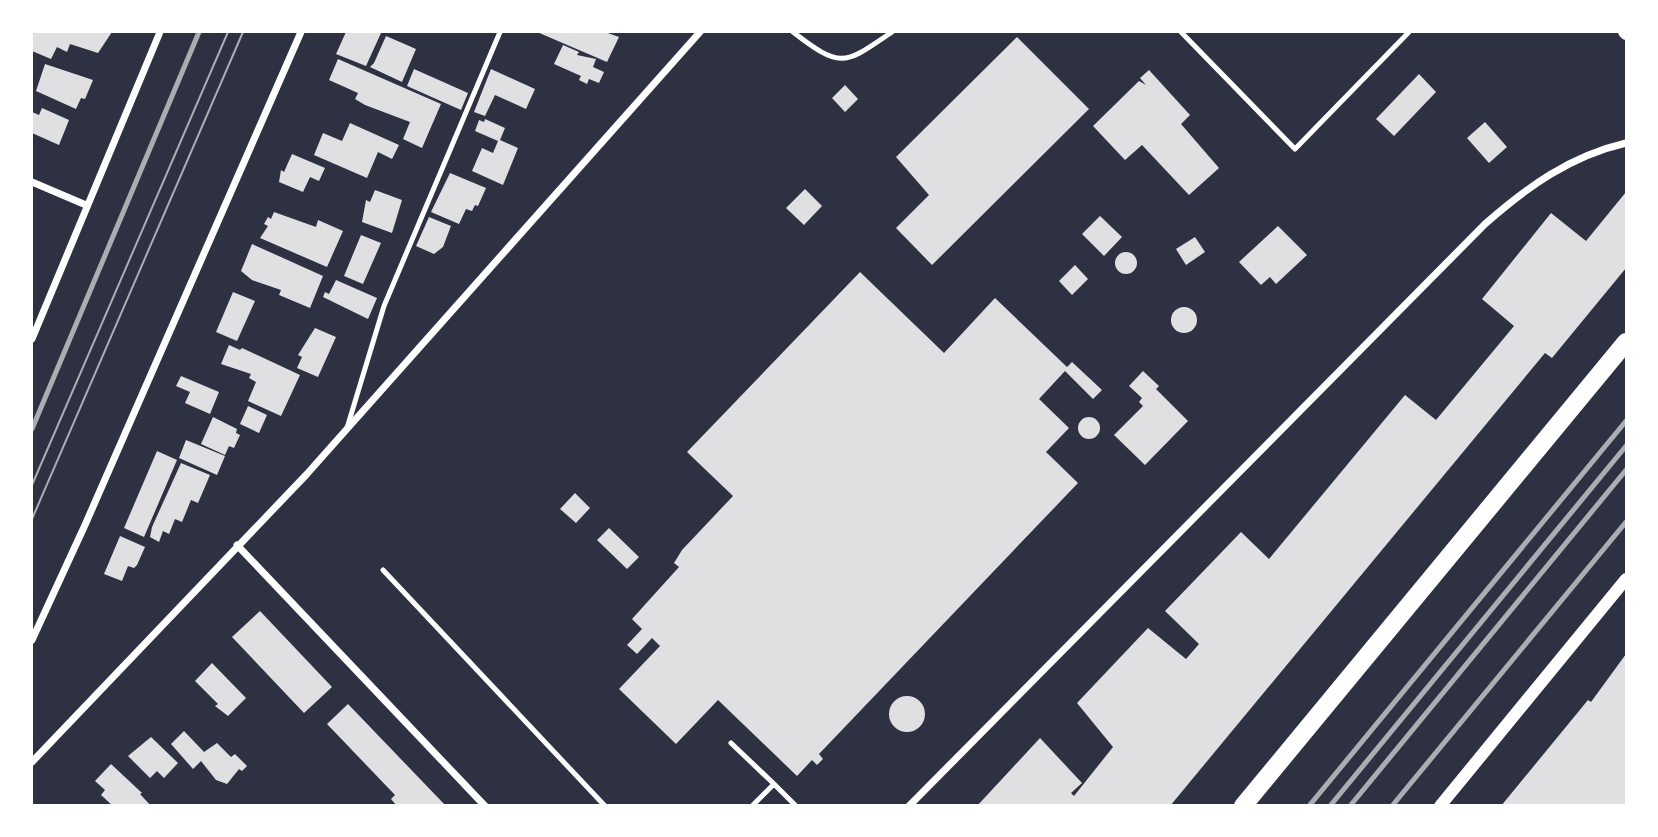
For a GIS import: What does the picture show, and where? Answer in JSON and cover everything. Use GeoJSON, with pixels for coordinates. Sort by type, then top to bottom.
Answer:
{"type":"FeatureCollection","features":[{"type":"Feature","properties":{"kind":"main road"},"geometry":{"type":"LineString","coordinates":[[1242,806],[1626,342]]}},
{"type":"Feature","properties":{"kind":"street"},"geometry":{"type":"LineString","coordinates":[[32,339],[160,32]]}},
{"type":"Feature","properties":{"kind":"street"},"geometry":{"type":"LineString","coordinates":[[32,640],[301,32]]}},
{"type":"Feature","properties":{"kind":"street"},"geometry":{"type":"LineString","coordinates":[[32,762],[346,431],[700,32]]}},
{"type":"Feature","properties":{"kind":"street"},"geometry":{"type":"LineString","coordinates":[[909,806],[1485,224],[1524,189],[1566,164],[1626,143]]}},
{"type":"Feature","properties":{"kind":"street"},"geometry":{"type":"LineString","coordinates":[[32,182],[86,205]]}},
{"type":"Feature","properties":{"kind":"street"},"geometry":{"type":"LineString","coordinates":[[237,545],[485,806]]}},
{"type":"Feature","properties":{"kind":"street"},"geometry":{"type":"LineString","coordinates":[[1440,806],[1626,579]]}},
{"type":"Feature","properties":{"kind":"lane"},"geometry":{"type":"LineString","coordinates":[[346,431],[384,306],[500,32]]}},
{"type":"Feature","properties":{"kind":"lane"},"geometry":{"type":"LineString","coordinates":[[793,32],[841,60],[851,60],[892,32]]}},
{"type":"Feature","properties":{"kind":"lane"},"geometry":{"type":"LineString","coordinates":[[1181,32],[1295,149],[1409,32]]}},
{"type":"Feature","properties":{"kind":"lane"},"geometry":{"type":"LineString","coordinates":[[383,570],[605,806]]}},
{"type":"Feature","properties":{"kind":"lane"},"geometry":{"type":"LineString","coordinates":[[731,743],[796,806]]}},
{"type":"Feature","properties":{"kind":"lane"},"geometry":{"type":"LineString","coordinates":[[752,806],[774,784]]}},
{"type":"Feature","properties":{"kind":"building"},"geometry":{"type":"Polygon","coordinates":[[[33,32],[112,32],[98,53],[70,44],[67,52],[57,47],[51,59],[32,51],[33,32]]]}},
{"type":"Feature","properties":{"kind":"building"},"geometry":{"type":"Polygon","coordinates":[[[346,32],[381,33],[366,66],[336,54],[346,32]]]}},
{"type":"Feature","properties":{"kind":"building"},"geometry":{"type":"Polygon","coordinates":[[[537,32],[605,32],[619,37],[607,62],[537,32]]]}},
{"type":"Feature","properties":{"kind":"building"},"geometry":{"type":"Polygon","coordinates":[[[386,36],[416,49],[402,82],[370,67],[386,36]]]}},
{"type":"Feature","properties":{"kind":"building"},"geometry":{"type":"Polygon","coordinates":[[[1017,37],[1089,109],[932,265],[896,228],[929,195],[896,157],[1017,37]]]}},
{"type":"Feature","properties":{"kind":"building"},"geometry":{"type":"Polygon","coordinates":[[[563,45],[579,52],[577,55],[596,59],[593,67],[604,72],[599,83],[589,79],[587,84],[579,80],[581,76],[554,64],[563,45]]]}},
{"type":"Feature","properties":{"kind":"building"},"geometry":{"type":"Polygon","coordinates":[[[338,59],[441,104],[422,148],[403,139],[410,122],[365,105],[355,99],[358,93],[329,80],[338,59]]]}},
{"type":"Feature","properties":{"kind":"building"},"geometry":{"type":"Polygon","coordinates":[[[45,64],[93,80],[85,99],[81,98],[76,109],[36,91],[45,64]]]}},
{"type":"Feature","properties":{"kind":"building"},"geometry":{"type":"Polygon","coordinates":[[[414,69],[468,93],[461,110],[407,86],[414,69]]]}},
{"type":"Feature","properties":{"kind":"building"},"geometry":{"type":"Polygon","coordinates":[[[491,69],[535,89],[526,109],[495,95],[485,116],[474,112],[491,69]]]}},
{"type":"Feature","properties":{"kind":"building"},"geometry":{"type":"Polygon","coordinates":[[[1149,70],[1190,115],[1181,124],[1219,168],[1189,195],[1142,145],[1125,160],[1093,126],[1139,81],[1146,85],[1140,78],[1149,70]]]}},
{"type":"Feature","properties":{"kind":"building"},"geometry":{"type":"Polygon","coordinates":[[[1419,74],[1436,92],[1394,136],[1376,119],[1419,74]]]}},
{"type":"Feature","properties":{"kind":"building"},"geometry":{"type":"Polygon","coordinates":[[[845,85],[858,99],[845,112],[832,98],[845,85]]]}},
{"type":"Feature","properties":{"kind":"building"},"geometry":{"type":"Polygon","coordinates":[[[42,108],[69,120],[59,145],[32,133],[32,112],[39,115],[42,108]]]}},
{"type":"Feature","properties":{"kind":"building"},"geometry":{"type":"Polygon","coordinates":[[[485,119],[505,128],[500,140],[518,148],[503,185],[472,171],[482,148],[493,153],[498,141],[475,131],[479,120],[484,122],[485,119]]]}},
{"type":"Feature","properties":{"kind":"building"},"geometry":{"type":"Polygon","coordinates":[[[1485,122],[1507,147],[1489,163],[1467,138],[1485,122]]]}},
{"type":"Feature","properties":{"kind":"building"},"geometry":{"type":"Polygon","coordinates":[[[350,123],[399,145],[392,159],[378,152],[367,178],[314,155],[323,133],[342,141],[350,123]]]}},
{"type":"Feature","properties":{"kind":"building"},"geometry":{"type":"Polygon","coordinates":[[[292,154],[325,168],[319,181],[310,177],[303,192],[279,182],[281,170],[284,172],[292,154]]]}},
{"type":"Feature","properties":{"kind":"building"},"geometry":{"type":"Polygon","coordinates":[[[450,173],[486,188],[478,206],[475,205],[472,211],[466,209],[459,224],[431,212],[450,173]]]}},
{"type":"Feature","properties":{"kind":"building"},"geometry":{"type":"Polygon","coordinates":[[[805,189],[822,206],[804,225],[786,208],[805,189]]]}},
{"type":"Feature","properties":{"kind":"building"},"geometry":{"type":"Polygon","coordinates":[[[375,190],[402,200],[392,233],[362,222],[366,200],[370,202],[375,190]]]}},
{"type":"Feature","properties":{"kind":"building"},"geometry":{"type":"Polygon","coordinates":[[[1626,192],[1626,268],[1552,358],[1545,353],[1170,806],[977,806],[1040,738],[1082,783],[1071,793],[1074,796],[1113,747],[1077,703],[1148,628],[1186,659],[1199,644],[1165,611],[1241,532],[1269,559],[1405,395],[1436,420],[1514,326],[1482,299],[1551,213],[1586,241],[1626,192]]]}},
{"type":"Feature","properties":{"kind":"building"},"geometry":{"type":"Polygon","coordinates":[[[274,212],[316,227],[318,220],[343,231],[327,267],[260,238],[268,226],[264,224],[268,217],[271,219],[274,212]]]}},
{"type":"Feature","properties":{"kind":"building"},"geometry":{"type":"Polygon","coordinates":[[[1100,216],[1122,237],[1104,256],[1082,234],[1100,216]]]}},
{"type":"Feature","properties":{"kind":"building"},"geometry":{"type":"Polygon","coordinates":[[[429,217],[451,226],[443,247],[434,254],[416,246],[429,217]]]}},
{"type":"Feature","properties":{"kind":"building"},"geometry":{"type":"Polygon","coordinates":[[[1278,226],[1307,255],[1276,284],[1270,277],[1261,285],[1239,262],[1278,226]]]}},
{"type":"Feature","properties":{"kind":"building"},"geometry":{"type":"Polygon","coordinates":[[[361,235],[381,243],[363,284],[344,276],[361,235]]]}},
{"type":"Feature","properties":{"kind":"building"},"geometry":{"type":"Polygon","coordinates":[[[1195,237],[1205,252],[1186,265],[1176,249],[1195,237]]]}},
{"type":"Feature","properties":{"kind":"building"},"geometry":{"type":"Polygon","coordinates":[[[252,244],[323,276],[310,308],[279,295],[281,290],[252,280],[241,271],[252,244]]]}},
{"type":"Feature","properties":{"kind":"building"},"geometry":{"type":"Polygon","coordinates":[[[1126,252],[1134,255],[1137,263],[1134,271],[1126,274],[1118,271],[1115,263],[1118,255],[1126,252]]]}},
{"type":"Feature","properties":{"kind":"building"},"geometry":{"type":"Polygon","coordinates":[[[1075,265],[1088,279],[1072,295],[1059,281],[1075,265]]]}},
{"type":"Feature","properties":{"kind":"building"},"geometry":{"type":"Polygon","coordinates":[[[860,272],[944,353],[995,298],[1067,367],[1072,362],[1102,390],[1093,399],[1065,371],[1039,399],[1069,428],[1046,452],[1078,483],[819,754],[823,759],[817,765],[812,760],[797,776],[718,700],[676,744],[619,689],[660,646],[652,638],[637,654],[627,645],[642,629],[632,619],[679,567],[674,563],[682,550],[733,496],[687,452],[860,272]]]}},
{"type":"Feature","properties":{"kind":"building"},"geometry":{"type":"Polygon","coordinates":[[[336,280],[377,298],[368,319],[323,297],[325,292],[329,294],[336,280]]]}},
{"type":"Feature","properties":{"kind":"building"},"geometry":{"type":"Polygon","coordinates":[[[233,292],[255,301],[237,341],[216,332],[233,292]]]}},
{"type":"Feature","properties":{"kind":"building"},"geometry":{"type":"Polygon","coordinates":[[[1184,307],[1193,311],[1197,320],[1193,329],[1184,333],[1175,329],[1171,320],[1175,311],[1184,307]]]}},
{"type":"Feature","properties":{"kind":"building"},"geometry":{"type":"Polygon","coordinates":[[[315,328],[336,337],[318,377],[297,368],[302,357],[298,355],[315,328]]]}},
{"type":"Feature","properties":{"kind":"building"},"geometry":{"type":"Polygon","coordinates":[[[229,345],[240,350],[242,348],[300,375],[281,416],[248,401],[256,382],[249,378],[251,374],[221,364],[229,345]]]}},
{"type":"Feature","properties":{"kind":"building"},"geometry":{"type":"Polygon","coordinates":[[[1143,371],[1159,386],[1156,389],[1188,421],[1145,465],[1114,435],[1143,406],[1139,402],[1142,398],[1129,386],[1143,371]]]}},
{"type":"Feature","properties":{"kind":"building"},"geometry":{"type":"Polygon","coordinates":[[[181,376],[219,392],[210,414],[185,403],[190,392],[176,386],[181,376]]]}},
{"type":"Feature","properties":{"kind":"building"},"geometry":{"type":"Polygon","coordinates":[[[248,406],[267,415],[259,433],[240,424],[248,406]]]}},
{"type":"Feature","properties":{"kind":"building"},"geometry":{"type":"Polygon","coordinates":[[[213,417],[237,429],[236,433],[240,435],[234,448],[229,446],[225,455],[201,444],[213,417]]]}},
{"type":"Feature","properties":{"kind":"building"},"geometry":{"type":"Polygon","coordinates":[[[1085,417],[1093,417],[1100,424],[1100,432],[1093,439],[1085,439],[1078,432],[1078,424],[1085,417]]]}},
{"type":"Feature","properties":{"kind":"building"},"geometry":{"type":"Polygon","coordinates":[[[186,440],[225,456],[217,475],[179,458],[186,440]]]}},
{"type":"Feature","properties":{"kind":"building"},"geometry":{"type":"Polygon","coordinates":[[[157,451],[177,460],[144,537],[124,528],[157,451]]]}},
{"type":"Feature","properties":{"kind":"building"},"geometry":{"type":"Polygon","coordinates":[[[181,463],[210,475],[198,503],[191,500],[182,522],[175,519],[169,534],[163,531],[159,542],[150,537],[152,527],[181,463]]]}},
{"type":"Feature","properties":{"kind":"building"},"geometry":{"type":"Polygon","coordinates":[[[575,493],[590,508],[576,523],[560,509],[575,493]]]}},
{"type":"Feature","properties":{"kind":"building"},"geometry":{"type":"Polygon","coordinates":[[[609,528],[639,557],[627,569],[597,540],[609,528]]]}},
{"type":"Feature","properties":{"kind":"building"},"geometry":{"type":"Polygon","coordinates":[[[120,536],[145,547],[137,565],[134,568],[128,566],[122,581],[104,574],[120,536]]]}},
{"type":"Feature","properties":{"kind":"building"},"geometry":{"type":"Polygon","coordinates":[[[260,611],[332,687],[304,713],[232,637],[260,611]]]}},
{"type":"Feature","properties":{"kind":"building"},"geometry":{"type":"Polygon","coordinates":[[[1626,654],[1626,806],[1501,806],[1588,700],[1591,702],[1626,654]]]}},
{"type":"Feature","properties":{"kind":"building"},"geometry":{"type":"Polygon","coordinates":[[[212,663],[246,698],[228,716],[215,706],[218,704],[195,681],[212,663]]]}},
{"type":"Feature","properties":{"kind":"building"},"geometry":{"type":"Polygon","coordinates":[[[907,696],[919,702],[925,714],[919,726],[907,732],[895,726],[889,714],[895,702],[907,696]]]}},
{"type":"Feature","properties":{"kind":"building"},"geometry":{"type":"Polygon","coordinates":[[[348,704],[446,806],[397,806],[391,799],[395,795],[327,724],[348,704]]]}},
{"type":"Feature","properties":{"kind":"building"},"geometry":{"type":"Polygon","coordinates":[[[184,731],[204,752],[217,743],[231,757],[235,754],[247,766],[242,771],[239,769],[227,784],[216,780],[201,761],[193,769],[171,744],[184,731]]]}},
{"type":"Feature","properties":{"kind":"building"},"geometry":{"type":"Polygon","coordinates":[[[151,737],[178,763],[164,778],[157,771],[150,778],[128,756],[151,737]]]}},
{"type":"Feature","properties":{"kind":"building"},"geometry":{"type":"Polygon","coordinates":[[[111,764],[142,793],[140,794],[151,806],[113,806],[101,795],[105,790],[95,781],[111,764]]]}},
{"type":"Feature","properties":{"kind":"tram line"},"geometry":{"type":"LineString","coordinates":[[32,485],[228,32]]}},
{"type":"Feature","properties":{"kind":"tram line"},"geometry":{"type":"LineString","coordinates":[[32,519],[243,32]]}},
{"type":"Feature","properties":{"kind":"railway"},"geometry":{"type":"LineString","coordinates":[[32,429],[199,32]]}},
{"type":"Feature","properties":{"kind":"railway"},"geometry":{"type":"LineString","coordinates":[[1309,806],[1626,421]]}},
{"type":"Feature","properties":{"kind":"railway"},"geometry":{"type":"LineString","coordinates":[[1330,806],[1626,446]]}},
{"type":"Feature","properties":{"kind":"railway"},"geometry":{"type":"LineString","coordinates":[[1350,806],[1626,470]]}},
{"type":"Feature","properties":{"kind":"railway"},"geometry":{"type":"LineString","coordinates":[[1392,806],[1626,522]]}}]}
